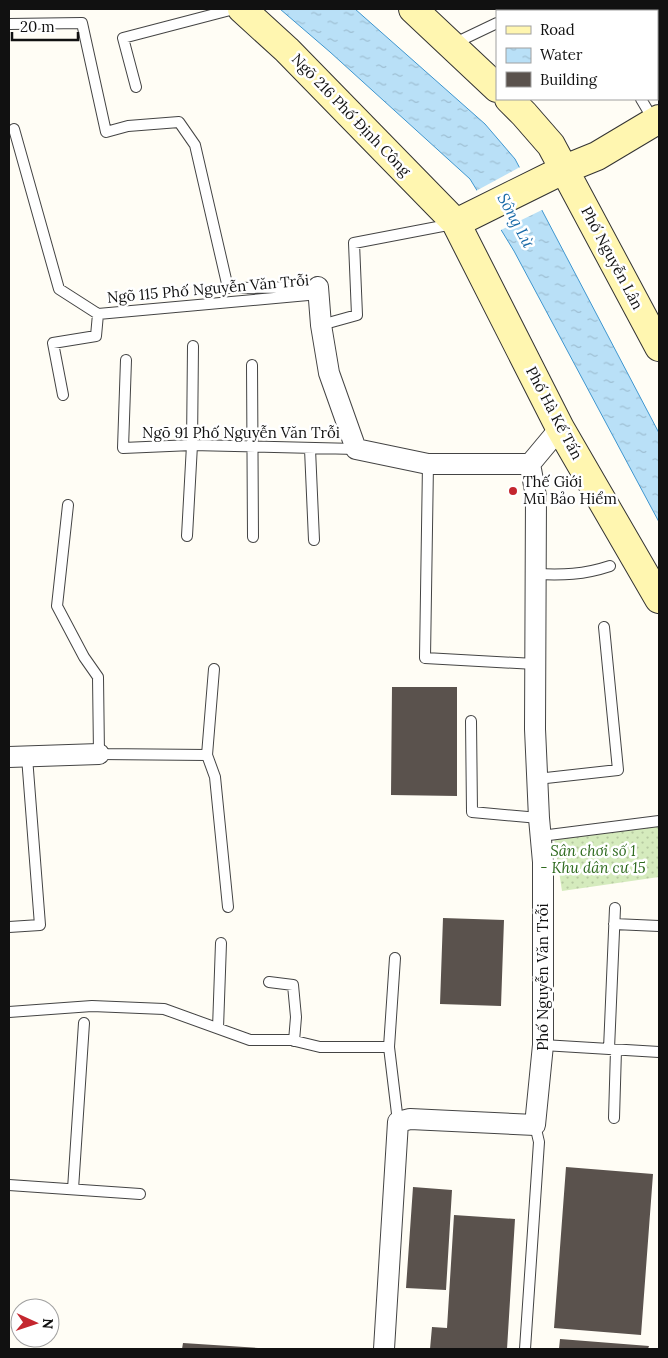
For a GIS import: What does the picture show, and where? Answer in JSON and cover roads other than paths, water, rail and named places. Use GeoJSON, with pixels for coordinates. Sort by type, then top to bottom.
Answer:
{"type":"FeatureCollection","features":[{"type":"Feature","properties":{"kind":"main road","name":"Ngõ 216 Phố Định Công"},"geometry":{"type":"LineString","coordinates":[[242,9],[467,218]]}},
{"type":"Feature","properties":{"kind":"main road"},"geometry":{"type":"LineString","coordinates":[[413,9],[496,87]]}},
{"type":"Feature","properties":{"kind":"main road","name":"Phố Nguyễn Lân"},"geometry":{"type":"LineString","coordinates":[[509,100],[551,145],[554,175],[659,347]]}},
{"type":"Feature","properties":{"kind":"main road"},"geometry":{"type":"LineString","coordinates":[[467,218],[597,156],[657,121]]}},
{"type":"Feature","properties":{"kind":"main road","name":"Phố Hà Kế Tấn"},"geometry":{"type":"LineString","coordinates":[[467,218],[560,428],[659,599]]}},
{"type":"Feature","properties":{"kind":"street"},"geometry":{"type":"LineString","coordinates":[[319,291],[321,325],[329,373],[356,449],[428,464],[530,464],[560,428]]}},
{"type":"Feature","properties":{"kind":"street","name":"Phố Nguyễn Văn Trỗi"},"geometry":{"type":"LineString","coordinates":[[530,464],[536,496],[535,664],[537,779],[543,862],[543,1045],[535,1125]]}},
{"type":"Feature","properties":{"kind":"street"},"geometry":{"type":"LineString","coordinates":[[18,757],[99,754]]}},
{"type":"Feature","properties":{"kind":"street"},"geometry":{"type":"LineString","coordinates":[[384,1349],[398,1122],[410,1119],[535,1125]]}},
{"type":"Feature","properties":{"kind":"lane"},"geometry":{"type":"LineString","coordinates":[[136,87],[124,38],[234,9]]}},
{"type":"Feature","properties":{"kind":"lane"},"geometry":{"type":"LineString","coordinates":[[452,44],[496,22]]}},
{"type":"Feature","properties":{"kind":"lane"},"geometry":{"type":"LineString","coordinates":[[9,24],[82,23],[106,132],[128,126],[179,122],[195,145],[228,288],[319,291]]}},
{"type":"Feature","properties":{"kind":"lane"},"geometry":{"type":"LineString","coordinates":[[642,100],[657,121]]}},
{"type":"Feature","properties":{"kind":"lane","name":"Ngõ 115 Phố Nguyễn Văn Trỗi"},"geometry":{"type":"LineString","coordinates":[[14,129],[60,289],[98,314],[319,291]]}},
{"type":"Feature","properties":{"kind":"lane"},"geometry":{"type":"LineString","coordinates":[[321,325],[357,315],[354,243],[467,218]]}},
{"type":"Feature","properties":{"kind":"lane","name":"Ngõ 115 Phố Nguyễn Văn Trỗi"},"geometry":{"type":"LineString","coordinates":[[63,395],[53,343],[96,336],[98,314]]}},
{"type":"Feature","properties":{"kind":"lane"},"geometry":{"type":"LineString","coordinates":[[187,536],[192,446],[193,346]]}},
{"type":"Feature","properties":{"kind":"lane","name":"Ngõ 91 Phố Nguyễn Văn Trỗi"},"geometry":{"type":"LineString","coordinates":[[126,360],[123,448],[192,446],[356,449]]}},
{"type":"Feature","properties":{"kind":"lane"},"geometry":{"type":"LineString","coordinates":[[252,366],[253,537]]}},
{"type":"Feature","properties":{"kind":"lane"},"geometry":{"type":"LineString","coordinates":[[310,448],[314,540]]}},
{"type":"Feature","properties":{"kind":"lane"},"geometry":{"type":"LineString","coordinates":[[428,464],[425,658],[535,664]]}},
{"type":"Feature","properties":{"kind":"lane"},"geometry":{"type":"LineString","coordinates":[[68,505],[57,606],[84,657],[98,676],[99,754],[207,755]]}},
{"type":"Feature","properties":{"kind":"lane"},"geometry":{"type":"LineString","coordinates":[[535,574],[567,575],[590,572],[610,566]]}},
{"type":"Feature","properties":{"kind":"lane"},"geometry":{"type":"LineString","coordinates":[[537,779],[618,770],[604,628]]}},
{"type":"Feature","properties":{"kind":"lane"},"geometry":{"type":"LineString","coordinates":[[214,668],[207,755],[215,777],[228,907]]}},
{"type":"Feature","properties":{"kind":"lane"},"geometry":{"type":"LineString","coordinates":[[471,722],[472,812],[540,827],[659,821]]}},
{"type":"Feature","properties":{"kind":"lane"},"geometry":{"type":"LineString","coordinates":[[9,927],[40,925],[18,757]]}},
{"type":"Feature","properties":{"kind":"lane"},"geometry":{"type":"LineString","coordinates":[[614,1118],[612,1049],[615,908]]}},
{"type":"Feature","properties":{"kind":"lane"},"geometry":{"type":"LineString","coordinates":[[614,924],[659,926]]}},
{"type":"Feature","properties":{"kind":"lane"},"geometry":{"type":"LineString","coordinates":[[218,1028],[221,943]]}},
{"type":"Feature","properties":{"kind":"lane"},"geometry":{"type":"LineString","coordinates":[[395,958],[389,1047],[398,1122]]}},
{"type":"Feature","properties":{"kind":"lane"},"geometry":{"type":"LineString","coordinates":[[269,982],[293,985],[296,1017],[294,1041]]}},
{"type":"Feature","properties":{"kind":"lane"},"geometry":{"type":"LineString","coordinates":[[9,1012],[92,1006],[164,1009],[250,1040],[294,1041],[320,1047],[389,1047]]}},
{"type":"Feature","properties":{"kind":"lane"},"geometry":{"type":"LineString","coordinates":[[73,1189],[84,1023]]}},
{"type":"Feature","properties":{"kind":"lane"},"geometry":{"type":"LineString","coordinates":[[543,1045],[659,1052]]}},
{"type":"Feature","properties":{"kind":"lane"},"geometry":{"type":"LineString","coordinates":[[525,1349],[538,1142],[535,1125]]}},
{"type":"Feature","properties":{"kind":"lane"},"geometry":{"type":"LineString","coordinates":[[9,1185],[140,1194]]}},
{"type":"Feature","properties":{"kind":"water","name":"Sông Lừ"},"geometry":{"type":"Polygon","coordinates":[[[280,9],[355,9],[485,124],[515,159],[659,433],[659,522],[514,251],[470,179],[280,9]]]}},
{"type":"Feature","properties":{"kind":"place","name":"Thế Giới Mũ Bảo Hiểm"},"geometry":{"type":"Point","coordinates":[513,491]}},
{"type":"Feature","properties":{"kind":"park label","name":"Sân chơi số 1 - Khu dân cư 15"},"geometry":{"type":"Point","coordinates":[593,860]}}]}
